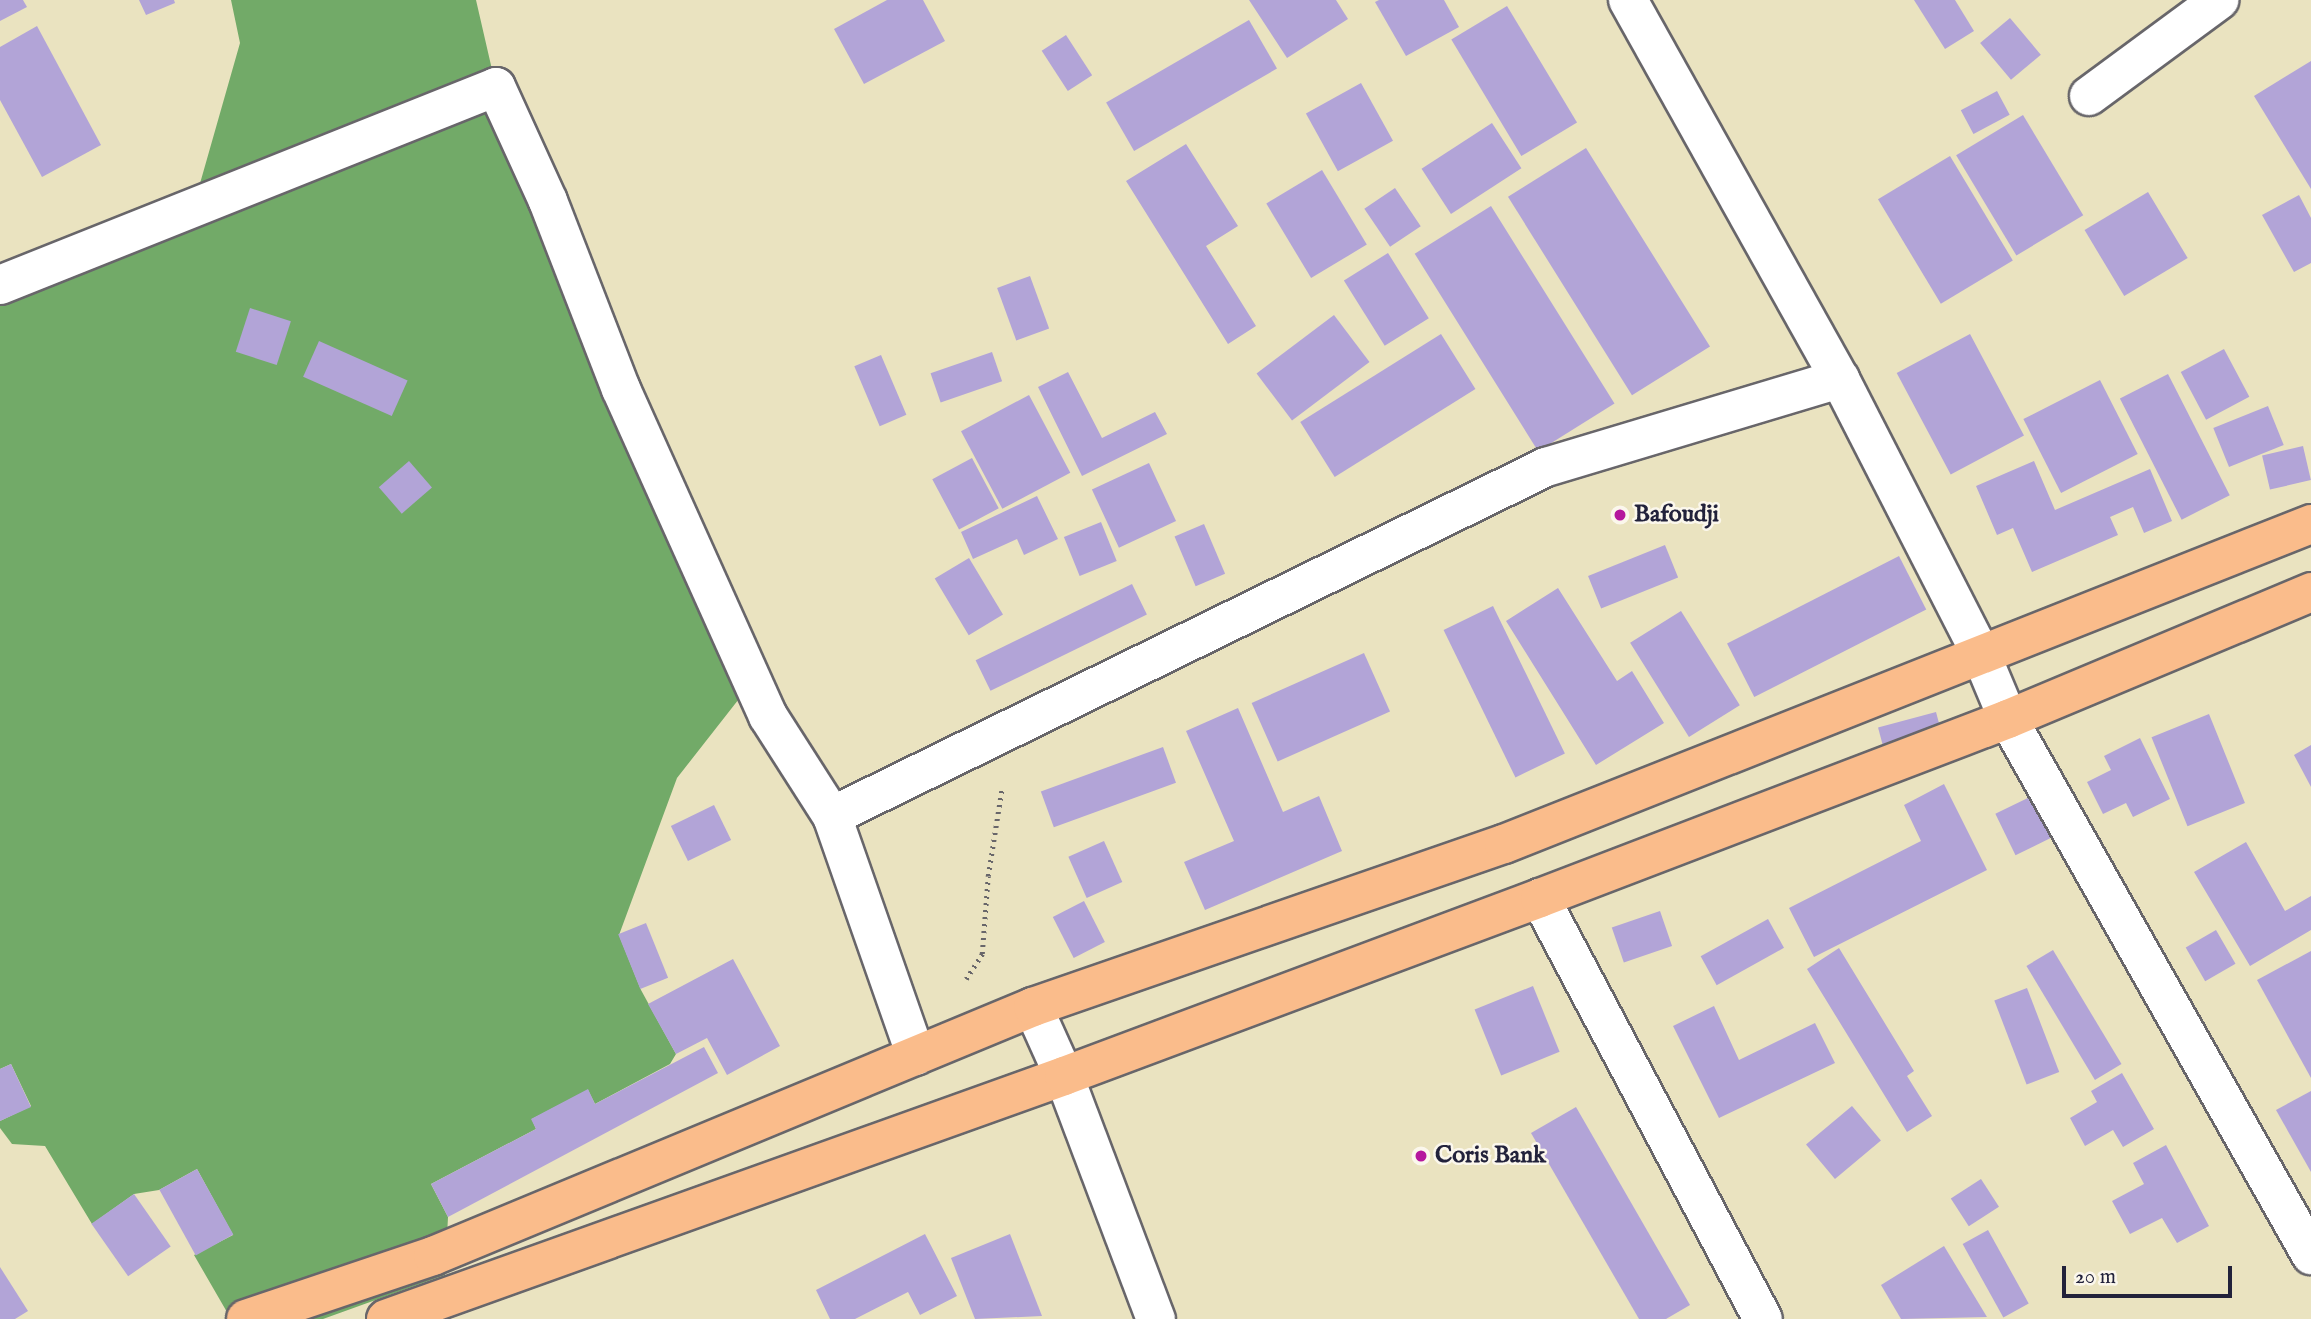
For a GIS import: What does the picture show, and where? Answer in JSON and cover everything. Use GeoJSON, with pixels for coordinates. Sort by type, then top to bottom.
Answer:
{"type":"FeatureCollection","features":[{"type":"Feature","properties":{"kind":"main road"},"geometry":{"type":"LineString","coordinates":[[246,1319],[433,1256],[1033,1007],[1504,844],[1980,652],[2311,524]]}},
{"type":"Feature","properties":{"kind":"main road"},"geometry":{"type":"LineString","coordinates":[[386,1319],[1064,1076],[1540,898],[2008,719],[2311,592]]}},
{"type":"Feature","properties":{"kind":"street"},"geometry":{"type":"LineString","coordinates":[[1629,0],[1840,379],[1980,652],[2008,719],[2311,1255]]}},
{"type":"Feature","properties":{"kind":"street"},"geometry":{"type":"LineString","coordinates":[[2089,96],[2219,0]]}},
{"type":"Feature","properties":{"kind":"street"},"geometry":{"type":"LineString","coordinates":[[0,285],[496,87],[548,201],[621,389],[763,704],[832,816],[916,1056]]}},
{"type":"Feature","properties":{"kind":"street"},"geometry":{"type":"LineString","coordinates":[[832,816],[1546,467],[1840,379]]}},
{"type":"Feature","properties":{"kind":"street"},"geometry":{"type":"LineString","coordinates":[[1540,898],[1763,1319]]}},
{"type":"Feature","properties":{"kind":"street"},"geometry":{"type":"LineString","coordinates":[[1033,1007],[1064,1076],[1156,1319]]}},
{"type":"Feature","properties":{"kind":"path"},"geometry":{"type":"LineString","coordinates":[[960,988],[982,954],[988,876],[1003,784],[1027,721]]}},
{"type":"Feature","properties":{"kind":"green space"},"geometry":{"type":"Polygon","coordinates":[[[231,0],[476,0],[496,87],[753,681],[677,778],[619,935],[641,990],[676,1054],[670,1064],[595,1104],[588,1090],[532,1119],[536,1129],[431,1184],[448,1217],[445,1275],[323,1319],[231,1319],[194,1255],[233,1235],[197,1169],[159,1190],[134,1194],[92,1224],[45,1146],[12,1144],[0,1128],[0,1121],[31,1106],[11,1064],[0,1069],[0,285],[193,208],[240,43],[231,0]]]}},
{"type":"Feature","properties":{"kind":"building"},"geometry":{"type":"Polygon","coordinates":[[[0,0],[23,0],[27,7],[0,21],[0,0]]]}},
{"type":"Feature","properties":{"kind":"building"},"geometry":{"type":"Polygon","coordinates":[[[139,0],[174,0],[175,3],[146,15],[139,0]]]}},
{"type":"Feature","properties":{"kind":"building"},"geometry":{"type":"Polygon","coordinates":[[[887,0],[923,0],[945,41],[864,84],[834,29],[887,0]]]}},
{"type":"Feature","properties":{"kind":"building"},"geometry":{"type":"Polygon","coordinates":[[[1249,0],[1336,0],[1348,19],[1287,58],[1249,0]]]}},
{"type":"Feature","properties":{"kind":"building"},"geometry":{"type":"Polygon","coordinates":[[[1444,0],[1459,27],[1406,56],[1375,2],[1444,0]]]}},
{"type":"Feature","properties":{"kind":"building"},"geometry":{"type":"Polygon","coordinates":[[[1914,0],[1955,0],[1974,31],[1945,49],[1914,0]]]}},
{"type":"Feature","properties":{"kind":"building"},"geometry":{"type":"Polygon","coordinates":[[[1507,6],[1577,123],[1521,156],[1451,39],[1507,6]]]}},
{"type":"Feature","properties":{"kind":"building"},"geometry":{"type":"Polygon","coordinates":[[[2010,18],[2041,55],[2011,80],[1980,43],[2010,18]]]}},
{"type":"Feature","properties":{"kind":"building"},"geometry":{"type":"Polygon","coordinates":[[[1249,20],[1277,68],[1134,151],[1106,102],[1249,20]]]}},
{"type":"Feature","properties":{"kind":"building"},"geometry":{"type":"Polygon","coordinates":[[[37,26],[101,145],[42,177],[0,100],[0,47],[37,26]]]}},
{"type":"Feature","properties":{"kind":"building"},"geometry":{"type":"Polygon","coordinates":[[[1066,35],[1092,75],[1068,91],[1042,51],[1066,35]]]}},
{"type":"Feature","properties":{"kind":"building"},"geometry":{"type":"Polygon","coordinates":[[[2311,61],[2311,189],[2254,96],[2311,61]]]}},
{"type":"Feature","properties":{"kind":"building"},"geometry":{"type":"Polygon","coordinates":[[[1361,83],[1393,141],[1338,171],[1306,114],[1361,83]]]}},
{"type":"Feature","properties":{"kind":"building"},"geometry":{"type":"Polygon","coordinates":[[[1997,91],[2010,115],[1973,134],[1961,110],[1997,91]]]}},
{"type":"Feature","properties":{"kind":"building"},"geometry":{"type":"Polygon","coordinates":[[[2023,115],[2083,215],[2016,255],[1956,155],[2023,115]]]}},
{"type":"Feature","properties":{"kind":"building"},"geometry":{"type":"Polygon","coordinates":[[[1492,123],[1521,168],[1451,214],[1422,169],[1492,123]]]}},
{"type":"Feature","properties":{"kind":"building"},"geometry":{"type":"Polygon","coordinates":[[[1186,144],[1238,226],[1206,246],[1256,326],[1228,344],[1126,181],[1186,144]]]}},
{"type":"Feature","properties":{"kind":"building"},"geometry":{"type":"Polygon","coordinates":[[[1586,148],[1710,346],[1632,395],[1508,197],[1586,148]]]}},
{"type":"Feature","properties":{"kind":"building"},"geometry":{"type":"Polygon","coordinates":[[[1950,156],[2013,261],[1941,304],[1878,199],[1950,156]]]}},
{"type":"Feature","properties":{"kind":"building"},"geometry":{"type":"Polygon","coordinates":[[[1322,170],[1367,245],[1311,278],[1266,203],[1322,170]]]}},
{"type":"Feature","properties":{"kind":"building"},"geometry":{"type":"Polygon","coordinates":[[[1395,188],[1421,226],[1390,247],[1364,209],[1395,188]]]}},
{"type":"Feature","properties":{"kind":"building"},"geometry":{"type":"Polygon","coordinates":[[[2148,192],[2188,258],[2124,296],[2085,230],[2148,192]]]}},
{"type":"Feature","properties":{"kind":"building"},"geometry":{"type":"Polygon","coordinates":[[[2299,195],[2311,218],[2311,263],[2294,272],[2262,215],[2299,195]]]}},
{"type":"Feature","properties":{"kind":"building"},"geometry":{"type":"Polygon","coordinates":[[[1491,206],[1614,404],[1538,451],[1415,254],[1491,206]]]}},
{"type":"Feature","properties":{"kind":"building"},"geometry":{"type":"Polygon","coordinates":[[[1388,253],[1429,318],[1385,346],[1344,281],[1388,253]]]}},
{"type":"Feature","properties":{"kind":"building"},"geometry":{"type":"Polygon","coordinates":[[[1030,276],[1049,329],[1016,341],[997,288],[1030,276]]]}},
{"type":"Feature","properties":{"kind":"building"},"geometry":{"type":"Polygon","coordinates":[[[250,308],[291,321],[277,365],[236,352],[250,308]]]}},
{"type":"Feature","properties":{"kind":"building"},"geometry":{"type":"Polygon","coordinates":[[[1334,315],[1370,362],[1292,420],[1257,373],[1334,315]]]}},
{"type":"Feature","properties":{"kind":"building"},"geometry":{"type":"Polygon","coordinates":[[[1441,334],[1475,389],[1335,477],[1300,422],[1441,334]]]}},
{"type":"Feature","properties":{"kind":"building"},"geometry":{"type":"Polygon","coordinates":[[[1970,334],[2024,436],[1951,475],[1897,373],[1970,334]]]}},
{"type":"Feature","properties":{"kind":"building"},"geometry":{"type":"Polygon","coordinates":[[[319,341],[408,380],[392,416],[303,377],[319,341]]]}},
{"type":"Feature","properties":{"kind":"building"},"geometry":{"type":"Polygon","coordinates":[[[2224,349],[2249,397],[2206,420],[2181,372],[2224,349]]]}},
{"type":"Feature","properties":{"kind":"building"},"geometry":{"type":"Polygon","coordinates":[[[992,352],[1002,381],[941,402],[931,373],[992,352]]]}},
{"type":"Feature","properties":{"kind":"building"},"geometry":{"type":"Polygon","coordinates":[[[881,355],[906,415],[880,426],[854,366],[881,355]]]}},
{"type":"Feature","properties":{"kind":"building"},"geometry":{"type":"Polygon","coordinates":[[[1068,372],[1102,438],[1155,412],[1167,434],[1082,476],[1038,387],[1068,372]]]}},
{"type":"Feature","properties":{"kind":"building"},"geometry":{"type":"Polygon","coordinates":[[[2168,374],[2230,495],[2182,520],[2120,399],[2168,374]]]}},
{"type":"Feature","properties":{"kind":"building"},"geometry":{"type":"Polygon","coordinates":[[[2100,380],[2138,454],[2061,493],[2023,419],[2100,380]]]}},
{"type":"Feature","properties":{"kind":"building"},"geometry":{"type":"Polygon","coordinates":[[[1029,395],[1070,473],[1002,509],[961,431],[1029,395]]]}},
{"type":"Feature","properties":{"kind":"building"},"geometry":{"type":"Polygon","coordinates":[[[2268,406],[2284,445],[2229,467],[2213,428],[2268,406]]]}},
{"type":"Feature","properties":{"kind":"building"},"geometry":{"type":"Polygon","coordinates":[[[2303,446],[2311,480],[2270,490],[2262,455],[2303,446]]]}},
{"type":"Feature","properties":{"kind":"building"},"geometry":{"type":"Polygon","coordinates":[[[972,458],[999,508],[959,529],[932,479],[972,458]]]}},
{"type":"Feature","properties":{"kind":"building"},"geometry":{"type":"Polygon","coordinates":[[[409,461],[432,487],[402,514],[379,487],[409,461]]]}},
{"type":"Feature","properties":{"kind":"building"},"geometry":{"type":"Polygon","coordinates":[[[2034,461],[2055,510],[2150,469],[2172,521],[2144,533],[2133,507],[2110,517],[2118,535],[2032,572],[2013,528],[1997,535],[1976,486],[2034,461]]]}},
{"type":"Feature","properties":{"kind":"building"},"geometry":{"type":"Polygon","coordinates":[[[1149,463],[1176,521],[1119,548],[1092,490],[1149,463]]]}},
{"type":"Feature","properties":{"kind":"building"},"geometry":{"type":"Polygon","coordinates":[[[1037,496],[1058,539],[1024,555],[1017,539],[973,559],[961,532],[1037,496]]]}},
{"type":"Feature","properties":{"kind":"building"},"geometry":{"type":"Polygon","coordinates":[[[1101,522],[1117,561],[1080,576],[1064,537],[1101,522]]]}},
{"type":"Feature","properties":{"kind":"building"},"geometry":{"type":"Polygon","coordinates":[[[1204,524],[1225,574],[1196,586],[1175,537],[1204,524]]]}},
{"type":"Feature","properties":{"kind":"building"},"geometry":{"type":"Polygon","coordinates":[[[1665,545],[1678,577],[1601,609],[1588,576],[1665,545]]]}},
{"type":"Feature","properties":{"kind":"building"},"geometry":{"type":"Polygon","coordinates":[[[1899,556],[1926,609],[1754,697],[1727,644],[1899,556]]]}},
{"type":"Feature","properties":{"kind":"building"},"geometry":{"type":"Polygon","coordinates":[[[969,558],[1003,615],[969,635],[935,579],[969,558]]]}},
{"type":"Feature","properties":{"kind":"building"},"geometry":{"type":"Polygon","coordinates":[[[1132,584],[1147,615],[991,691],[976,660],[1132,584]]]}},
{"type":"Feature","properties":{"kind":"building"},"geometry":{"type":"Polygon","coordinates":[[[1558,588],[1617,681],[1632,671],[1664,723],[1596,765],[1506,621],[1558,588]]]}},
{"type":"Feature","properties":{"kind":"building"},"geometry":{"type":"Polygon","coordinates":[[[1493,606],[1565,753],[1515,778],[1444,630],[1493,606]]]}},
{"type":"Feature","properties":{"kind":"building"},"geometry":{"type":"Polygon","coordinates":[[[1681,611],[1740,705],[1689,737],[1630,643],[1681,611]]]}},
{"type":"Feature","properties":{"kind":"building"},"geometry":{"type":"Polygon","coordinates":[[[1364,653],[1390,711],[1278,761],[1252,703],[1364,653]]]}},
{"type":"Feature","properties":{"kind":"building"},"geometry":{"type":"Polygon","coordinates":[[[1238,708],[1283,812],[1319,796],[1342,851],[1205,910],[1184,862],[1234,841],[1186,731],[1238,708]]]}},
{"type":"Feature","properties":{"kind":"building"},"geometry":{"type":"Polygon","coordinates":[[[1936,712],[1942,735],[1884,751],[1878,728],[1936,712]]]}},
{"type":"Feature","properties":{"kind":"building"},"geometry":{"type":"Polygon","coordinates":[[[2209,714],[2245,803],[2187,826],[2152,737],[2209,714]]]}},
{"type":"Feature","properties":{"kind":"building"},"geometry":{"type":"Polygon","coordinates":[[[2140,738],[2170,799],[2133,817],[2126,803],[2103,814],[2087,782],[2111,770],[2104,756],[2140,738]]]}},
{"type":"Feature","properties":{"kind":"building"},"geometry":{"type":"Polygon","coordinates":[[[2311,745],[2311,787],[2294,755],[2311,745]]]}},
{"type":"Feature","properties":{"kind":"building"},"geometry":{"type":"Polygon","coordinates":[[[1163,747],[1176,783],[1054,827],[1041,791],[1163,747]]]}},
{"type":"Feature","properties":{"kind":"building"},"geometry":{"type":"Polygon","coordinates":[[[1944,784],[1987,870],[1814,957],[1789,908],[1921,841],[1904,805],[1944,784]]]}},
{"type":"Feature","properties":{"kind":"building"},"geometry":{"type":"Polygon","coordinates":[[[2034,795],[2054,836],[2016,855],[1995,814],[2034,795]]]}},
{"type":"Feature","properties":{"kind":"building"},"geometry":{"type":"Polygon","coordinates":[[[714,805],[731,840],[688,861],[671,826],[714,805]]]}},
{"type":"Feature","properties":{"kind":"building"},"geometry":{"type":"Polygon","coordinates":[[[1104,841],[1122,882],[1087,898],[1068,857],[1104,841]]]}},
{"type":"Feature","properties":{"kind":"building"},"geometry":{"type":"Polygon","coordinates":[[[2246,842],[2285,911],[2311,896],[2311,930],[2250,966],[2194,872],[2246,842]]]}},
{"type":"Feature","properties":{"kind":"building"},"geometry":{"type":"Polygon","coordinates":[[[1084,901],[1105,942],[1074,958],[1053,917],[1084,901]]]}},
{"type":"Feature","properties":{"kind":"building"},"geometry":{"type":"Polygon","coordinates":[[[1660,911],[1672,946],[1624,963],[1612,928],[1660,911]]]}},
{"type":"Feature","properties":{"kind":"building"},"geometry":{"type":"Polygon","coordinates":[[[1768,919],[1784,948],[1717,985],[1701,956],[1768,919]]]}},
{"type":"Feature","properties":{"kind":"building"},"geometry":{"type":"Polygon","coordinates":[[[646,923],[668,978],[640,989],[618,934],[646,923]]]}},
{"type":"Feature","properties":{"kind":"building"},"geometry":{"type":"Polygon","coordinates":[[[2216,930],[2236,964],[2205,981],[2186,948],[2216,930]]]}},
{"type":"Feature","properties":{"kind":"building"},"geometry":{"type":"Polygon","coordinates":[[[1839,948],[1914,1071],[1907,1076],[1932,1116],[1907,1132],[1807,969],[1839,948]]]}},
{"type":"Feature","properties":{"kind":"building"},"geometry":{"type":"Polygon","coordinates":[[[2053,950],[2122,1064],[2095,1080],[2026,966],[2053,950]]]}},
{"type":"Feature","properties":{"kind":"building"},"geometry":{"type":"Polygon","coordinates":[[[2311,951],[2311,1078],[2257,980],[2311,951]]]}},
{"type":"Feature","properties":{"kind":"building"},"geometry":{"type":"Polygon","coordinates":[[[733,959],[780,1046],[727,1075],[707,1038],[676,1054],[648,1004],[733,959]]]}},
{"type":"Feature","properties":{"kind":"building"},"geometry":{"type":"Polygon","coordinates":[[[1533,986],[1560,1052],[1501,1075],[1475,1010],[1533,986]]]}},
{"type":"Feature","properties":{"kind":"building"},"geometry":{"type":"Polygon","coordinates":[[[2027,988],[2059,1072],[2027,1085],[1994,1001],[2027,988]]]}},
{"type":"Feature","properties":{"kind":"building"},"geometry":{"type":"Polygon","coordinates":[[[1714,1006],[1739,1060],[1815,1023],[1835,1063],[1719,1118],[1673,1026],[1714,1006]]]}},
{"type":"Feature","properties":{"kind":"building"},"geometry":{"type":"Polygon","coordinates":[[[704,1047],[718,1073],[448,1217],[431,1184],[536,1129],[531,1119],[588,1089],[595,1104],[704,1047]]]}},
{"type":"Feature","properties":{"kind":"building"},"geometry":{"type":"Polygon","coordinates":[[[11,1064],[31,1107],[0,1121],[0,1069],[11,1064]]]}},
{"type":"Feature","properties":{"kind":"building"},"geometry":{"type":"Polygon","coordinates":[[[2122,1073],[2154,1129],[2123,1147],[2113,1130],[2085,1146],[2070,1118],[2097,1102],[2091,1091],[2122,1073]]]}},
{"type":"Feature","properties":{"kind":"building"},"geometry":{"type":"Polygon","coordinates":[[[2311,1091],[2311,1172],[2276,1110],[2311,1091]]]}},
{"type":"Feature","properties":{"kind":"building"},"geometry":{"type":"Polygon","coordinates":[[[1852,1106],[1881,1140],[1835,1179],[1806,1145],[1852,1106]]]}},
{"type":"Feature","properties":{"kind":"building"},"geometry":{"type":"Polygon","coordinates":[[[1576,1107],[1690,1305],[1666,1319],[1639,1319],[1531,1133],[1576,1107]]]}},
{"type":"Feature","properties":{"kind":"building"},"geometry":{"type":"Polygon","coordinates":[[[2166,1145],[2209,1226],[2177,1243],[2162,1218],[2130,1234],[2112,1201],[2144,1184],[2133,1163],[2166,1145]]]}},
{"type":"Feature","properties":{"kind":"building"},"geometry":{"type":"Polygon","coordinates":[[[197,1169],[233,1235],[196,1255],[159,1190],[197,1169]]]}},
{"type":"Feature","properties":{"kind":"building"},"geometry":{"type":"Polygon","coordinates":[[[1981,1179],[1999,1207],[1969,1226],[1951,1199],[1981,1179]]]}},
{"type":"Feature","properties":{"kind":"building"},"geometry":{"type":"Polygon","coordinates":[[[134,1194],[171,1246],[128,1276],[91,1224],[134,1194]]]}},
{"type":"Feature","properties":{"kind":"building"},"geometry":{"type":"Polygon","coordinates":[[[1988,1230],[2029,1303],[2003,1318],[1963,1244],[1988,1230]]]}},
{"type":"Feature","properties":{"kind":"building"},"geometry":{"type":"Polygon","coordinates":[[[925,1234],[957,1296],[920,1315],[908,1292],[855,1319],[830,1319],[816,1290],[925,1234]]]}},
{"type":"Feature","properties":{"kind":"building"},"geometry":{"type":"Polygon","coordinates":[[[1010,1234],[1042,1316],[975,1319],[951,1258],[1010,1234]]]}},
{"type":"Feature","properties":{"kind":"building"},"geometry":{"type":"Polygon","coordinates":[[[1944,1246],[1987,1317],[1901,1319],[1881,1285],[1944,1246]]]}},
{"type":"Feature","properties":{"kind":"building"},"geometry":{"type":"Polygon","coordinates":[[[0,1267],[28,1311],[15,1319],[0,1319],[0,1267]]]}},
{"type":"Feature","properties":{"kind":"place","name":"Bafoudji"},"geometry":{"type":"Point","coordinates":[1620,515]}},
{"type":"Feature","properties":{"kind":"place","name":"Coris Bank"},"geometry":{"type":"Point","coordinates":[1421,1156]}}]}
